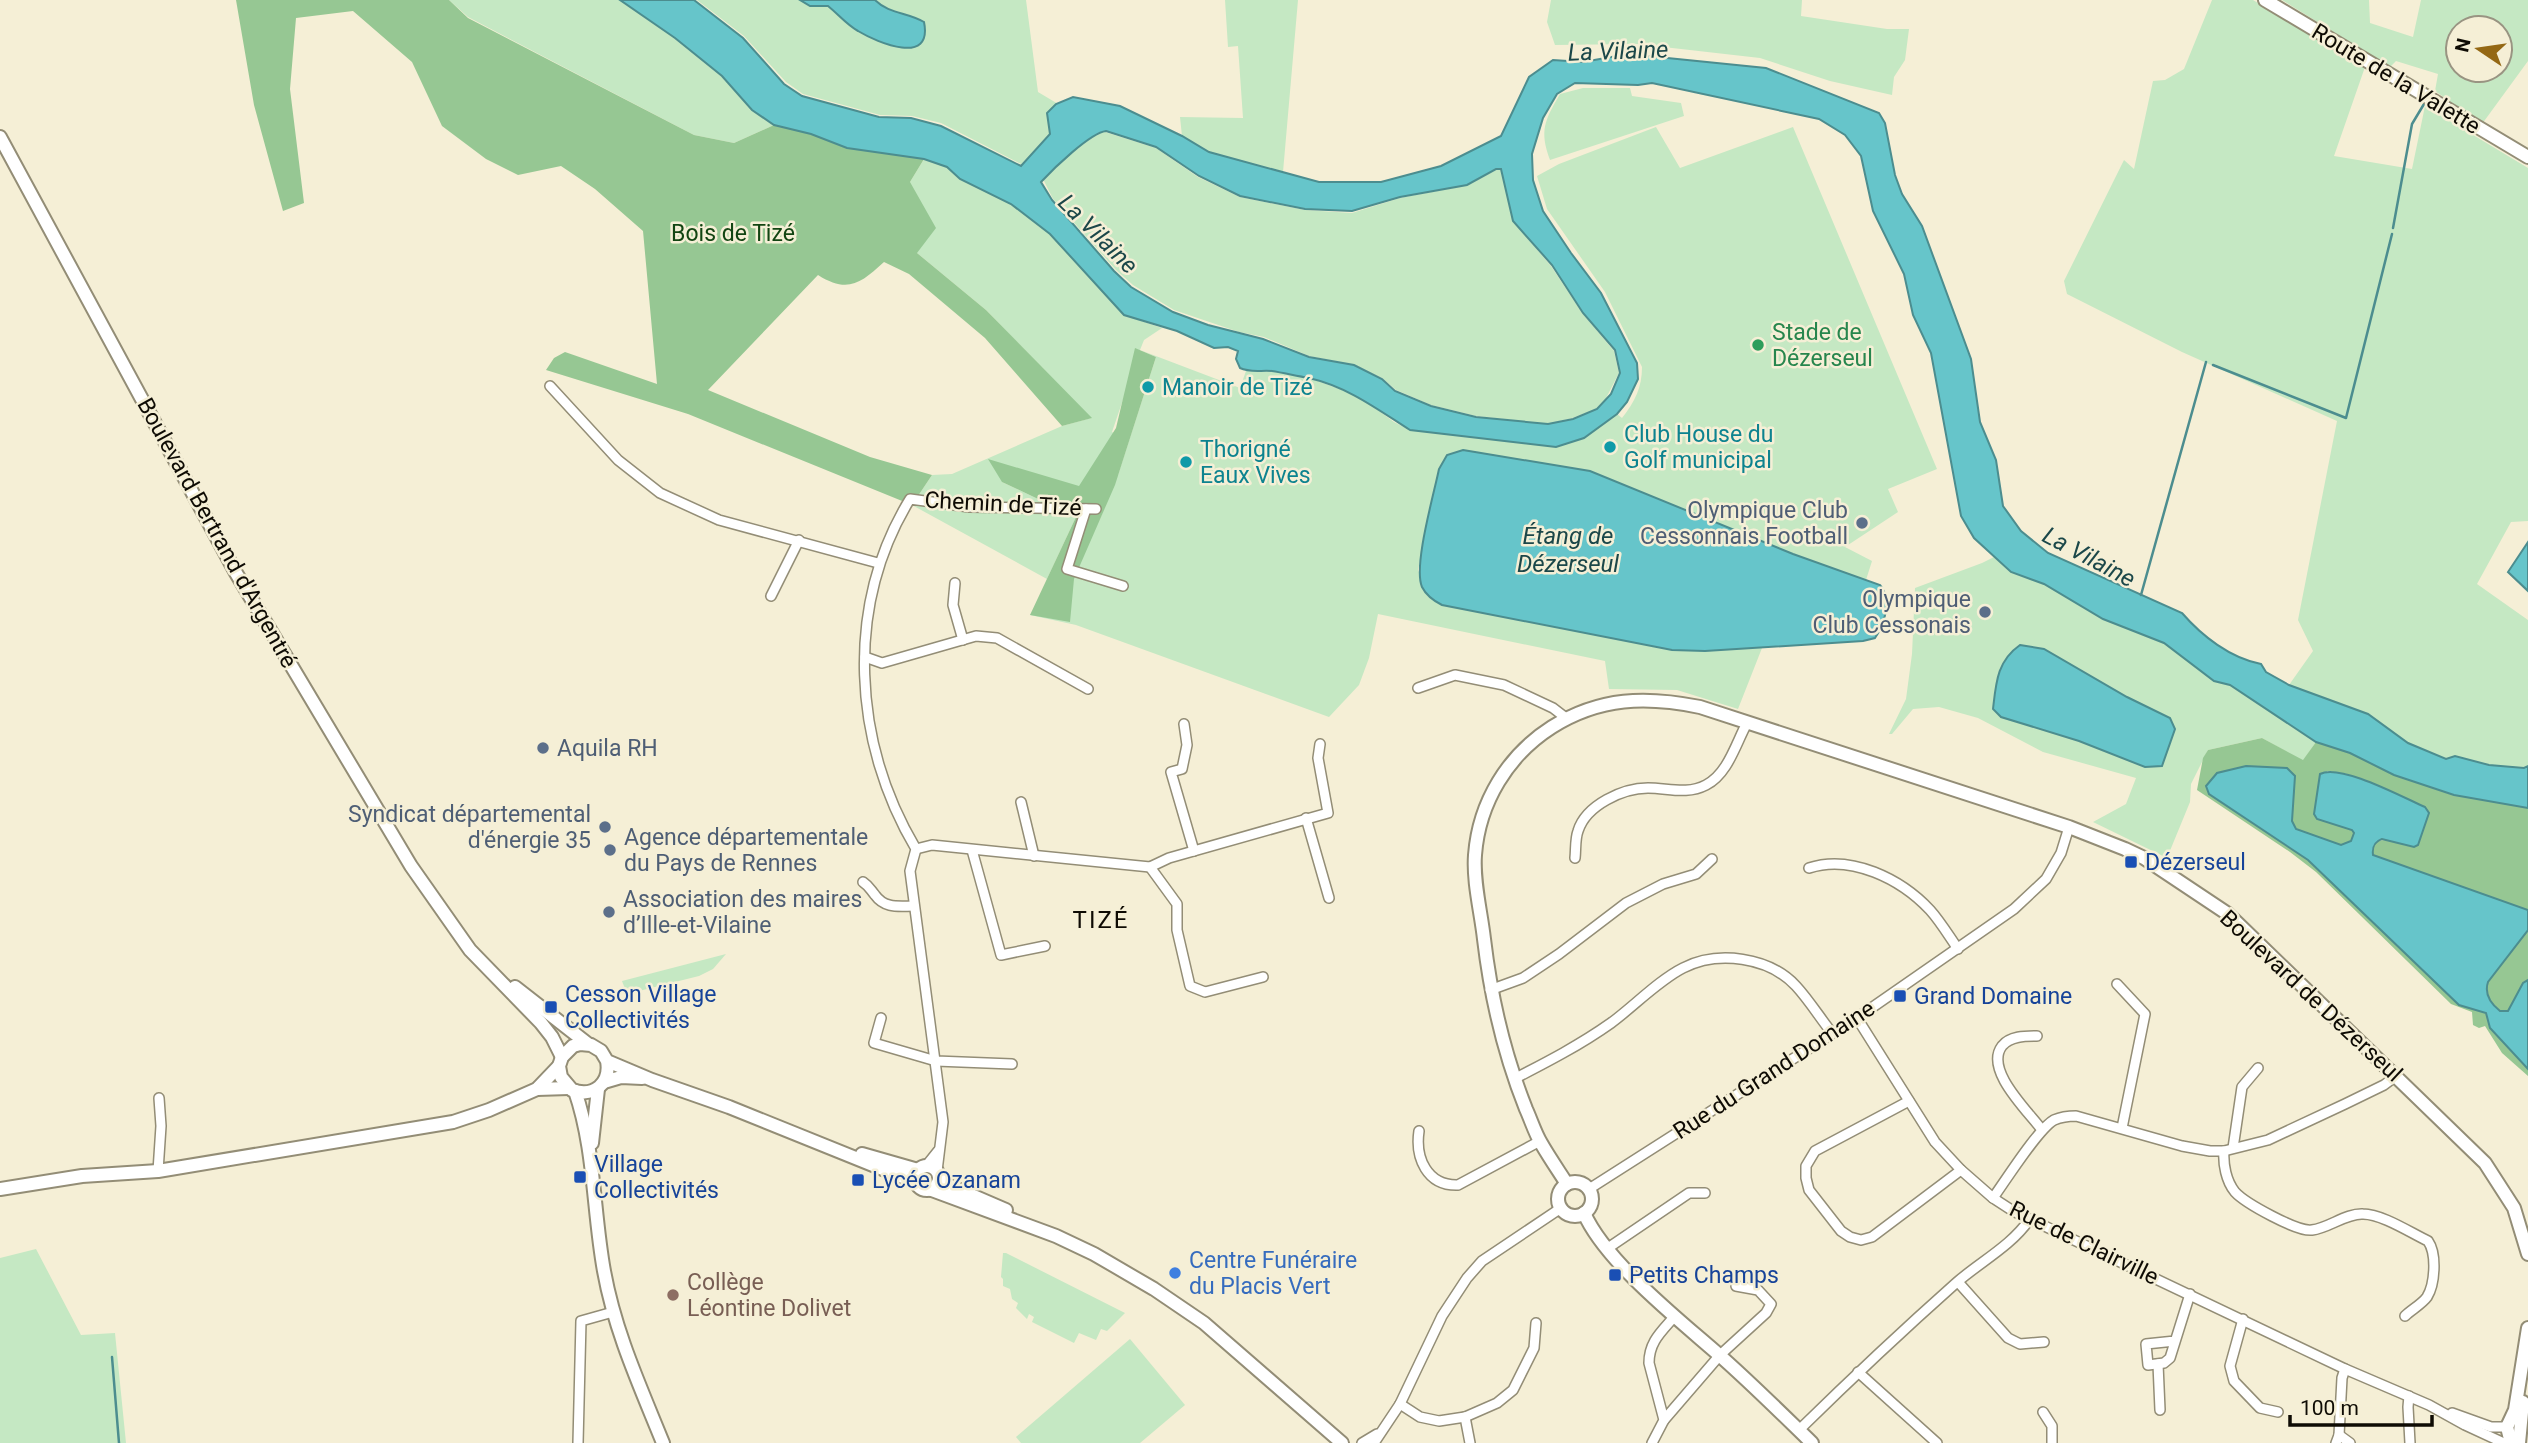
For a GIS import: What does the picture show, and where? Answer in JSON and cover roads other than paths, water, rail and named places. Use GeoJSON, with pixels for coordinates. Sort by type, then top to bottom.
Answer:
{"type":"FeatureCollection","features":[{"type":"Feature","properties":{"kind":"street","name":"Route de la Valette"},"geometry":{"type":"LineString","coordinates":[[2265,0],[2528,157]]}},
{"type":"Feature","properties":{"kind":"street","name":"Boulevard Bertrand d'Argentré"},"geometry":{"type":"LineString","coordinates":[[0,137],[236,573],[411,866],[447,921]]}},
{"type":"Feature","properties":{"kind":"street"},"geometry":{"type":"LineString","coordinates":[[550,386],[618,460],[660,493],[719,520],[878,563],[867,620],[864,692],[869,732],[901,822],[916,849],[910,872],[943,1122],[941,1143],[927,1173],[924,1191],[932,1190],[1056,1236]]}},
{"type":"Feature","properties":{"kind":"street","name":"Chemin de Tizé"},"geometry":{"type":"LineString","coordinates":[[878,563],[910,499],[969,507],[1091,509],[1068,569],[1123,586]]}},
{"type":"Feature","properties":{"kind":"street"},"geometry":{"type":"LineString","coordinates":[[771,596],[799,540]]}},
{"type":"Feature","properties":{"kind":"street"},"geometry":{"type":"LineString","coordinates":[[955,583],[953,605],[963,640]]}},
{"type":"Feature","properties":{"kind":"street"},"geometry":{"type":"LineString","coordinates":[[865,657],[882,663],[976,636],[997,638],[1088,689]]}},
{"type":"Feature","properties":{"kind":"street"},"geometry":{"type":"LineString","coordinates":[[1418,688],[1455,676],[1504,685],[1553,708],[1566,718]]}},
{"type":"Feature","properties":{"kind":"street","name":"Boulevard de Dézerseul"},"geometry":{"type":"LineString","coordinates":[[1566,1184],[1540,1142],[1514,1079],[1490,990],[1475,856],[1484,810],[1496,785],[1520,752],[1542,733],[1566,718],[1590,708],[1644,699],[1700,707],[2069,827],[2144,858],[2228,914],[2485,1163],[2514,1208],[2528,1254]]}},
{"type":"Feature","properties":{"kind":"street"},"geometry":{"type":"LineString","coordinates":[[1575,858],[1578,830],[1595,806],[1620,794],[1645,788],[1691,792],[1708,785],[1723,772],[1747,723]]}},
{"type":"Feature","properties":{"kind":"street"},"geometry":{"type":"LineString","coordinates":[[1184,724],[1187,745],[1181,769],[1171,772],[1194,851]]}},
{"type":"Feature","properties":{"kind":"street"},"geometry":{"type":"LineString","coordinates":[[916,849],[932,845],[1150,867],[1169,858],[1328,813],[1318,758],[1320,744]]}},
{"type":"Feature","properties":{"kind":"street"},"geometry":{"type":"LineString","coordinates":[[1021,802],[1034,856]]}},
{"type":"Feature","properties":{"kind":"street"},"geometry":{"type":"LineString","coordinates":[[1306,818],[1329,898]]}},
{"type":"Feature","properties":{"kind":"street","name":"Rue du Grand Domaine"},"geometry":{"type":"LineString","coordinates":[[1589,1189],[1857,1018],[2014,909],[2046,879],[2061,853],[2069,827]]}},
{"type":"Feature","properties":{"kind":"street"},"geometry":{"type":"LineString","coordinates":[[972,850],[1001,955],[1045,946]]}},
{"type":"Feature","properties":{"kind":"street"},"geometry":{"type":"LineString","coordinates":[[1490,990],[1523,978],[1626,903],[1663,884],[1696,874],[1712,859]]}},
{"type":"Feature","properties":{"kind":"street"},"geometry":{"type":"LineString","coordinates":[[1809,868],[1825,863],[1852,866],[1903,886],[1930,910],[1958,949]]}},
{"type":"Feature","properties":{"kind":"street"},"geometry":{"type":"LineString","coordinates":[[1150,867],[1177,904],[1177,930],[1190,986],[1205,992],[1263,977]]}},
{"type":"Feature","properties":{"kind":"street"},"geometry":{"type":"LineString","coordinates":[[863,882],[888,906],[915,906]]}},
{"type":"Feature","properties":{"kind":"street"},"geometry":{"type":"LineString","coordinates":[[447,921],[496,972],[588,1044],[601,1051],[607,1060],[608,1071],[601,1085],[590,1150]]}},
{"type":"Feature","properties":{"kind":"street"},"geometry":{"type":"LineString","coordinates":[[447,921],[482,964],[552,1037],[560,1062],[562,1080],[572,1090],[590,1150],[598,1237],[613,1312],[663,1443]]}},
{"type":"Feature","properties":{"kind":"street"},"geometry":{"type":"LineString","coordinates":[[1514,1079],[1574,1048],[1611,1023],[1681,968],[1712,959],[1745,959],[1771,969],[1795,985],[1832,1033]]}},
{"type":"Feature","properties":{"kind":"street"},"geometry":{"type":"LineString","coordinates":[[2117,984],[2146,1014],[2122,1128]]}},
{"type":"Feature","properties":{"kind":"street"},"geometry":{"type":"LineString","coordinates":[[881,1018],[874,1043],[936,1061],[1012,1064]]}},
{"type":"Feature","properties":{"kind":"street","name":"Rue de Clairville"},"geometry":{"type":"LineString","coordinates":[[1857,1018],[1935,1142],[1993,1198],[2029,1220],[2345,1369],[2429,1405],[2504,1443]]}},
{"type":"Feature","properties":{"kind":"street"},"geometry":{"type":"LineString","coordinates":[[2037,1036],[2024,1035],[2006,1041],[1999,1051],[1996,1063],[2001,1076],[2042,1130]]}},
{"type":"Feature","properties":{"kind":"street"},"geometry":{"type":"LineString","coordinates":[[537,1089],[573,1046],[588,1044]]}},
{"type":"Feature","properties":{"kind":"street"},"geometry":{"type":"LineString","coordinates":[[607,1060],[652,1080],[837,1149],[927,1173],[948,1185],[991,1202],[1125,1271],[1181,1307],[1229,1344],[1286,1397],[1342,1443]]}},
{"type":"Feature","properties":{"kind":"street"},"geometry":{"type":"LineString","coordinates":[[2258,1068],[2242,1087],[2224,1163],[2233,1190],[2295,1227],[2311,1230],[2362,1213],[2378,1217],[2428,1241],[2435,1264],[2427,1297],[2405,1316]]}},
{"type":"Feature","properties":{"kind":"street"},"geometry":{"type":"LineString","coordinates":[[1993,1198],[2042,1130],[2053,1121],[2066,1116],[2076,1116],[2182,1146],[2210,1151],[2228,1149],[2268,1140],[2384,1085],[2396,1076]]}},
{"type":"Feature","properties":{"kind":"street"},"geometry":{"type":"LineString","coordinates":[[0,1189],[82,1176],[158,1171],[453,1122],[537,1089],[587,1093],[621,1077],[652,1080]]}},
{"type":"Feature","properties":{"kind":"street"},"geometry":{"type":"LineString","coordinates":[[158,1171],[161,1125],[159,1098]]}},
{"type":"Feature","properties":{"kind":"street"},"geometry":{"type":"LineString","coordinates":[[1909,1101],[1815,1151],[1806,1166],[1810,1190],[1841,1231],[1861,1240],[1872,1237],[1961,1170]]}},
{"type":"Feature","properties":{"kind":"street"},"geometry":{"type":"LineString","coordinates":[[1419,1131],[1418,1153],[1433,1178],[1445,1185],[1458,1185],[1540,1142]]}},
{"type":"Feature","properties":{"kind":"street"},"geometry":{"type":"LineString","coordinates":[[927,1173],[938,1185],[932,1190]]}},
{"type":"Feature","properties":{"kind":"street"},"geometry":{"type":"LineString","coordinates":[[1577,1182],[1589,1189],[1592,1201],[1584,1213],[1574,1216],[1561,1208],[1559,1192],[1566,1184],[1577,1182]]}},
{"type":"Feature","properties":{"kind":"street"},"geometry":{"type":"LineString","coordinates":[[1608,1248],[1689,1193],[1705,1193]]}},
{"type":"Feature","properties":{"kind":"street"},"geometry":{"type":"LineString","coordinates":[[1374,1443],[1378,1433],[1400,1404],[1442,1316],[1467,1278],[1482,1261],[1561,1208]]}},
{"type":"Feature","properties":{"kind":"street"},"geometry":{"type":"LineString","coordinates":[[1584,1213],[1608,1248],[1674,1317],[1720,1355],[1812,1443]]}},
{"type":"Feature","properties":{"kind":"street"},"geometry":{"type":"LineString","coordinates":[[1799,1430],[1858,1372],[1958,1282],[2021,1231],[2029,1220]]}},
{"type":"Feature","properties":{"kind":"street"},"geometry":{"type":"LineString","coordinates":[[1958,1282],[2008,1338],[2020,1344],[2044,1342]]}},
{"type":"Feature","properties":{"kind":"street"},"geometry":{"type":"LineString","coordinates":[[1652,1443],[1664,1420],[1720,1355],[1766,1313],[1771,1304],[1758,1290],[1736,1286]]}},
{"type":"Feature","properties":{"kind":"street"},"geometry":{"type":"LineString","coordinates":[[2175,1341],[2147,1344],[2148,1365],[2170,1358],[2190,1294]]}},
{"type":"Feature","properties":{"kind":"street"},"geometry":{"type":"LineString","coordinates":[[578,1443],[581,1321],[613,1312]]}},
{"type":"Feature","properties":{"kind":"street"},"geometry":{"type":"LineString","coordinates":[[1664,1420],[1648,1363],[1651,1343],[1674,1317]]}},
{"type":"Feature","properties":{"kind":"street"},"geometry":{"type":"LineString","coordinates":[[2243,1319],[2230,1366],[2234,1381],[2260,1408],[2278,1412]]}},
{"type":"Feature","properties":{"kind":"street"},"geometry":{"type":"LineString","coordinates":[[1400,1404],[1420,1417],[1439,1421],[1465,1417],[1497,1403],[1513,1390],[1534,1348],[1536,1322]]}},
{"type":"Feature","properties":{"kind":"street"},"geometry":{"type":"LineString","coordinates":[[2511,1443],[2507,1427],[2515,1410],[2528,1328]]}},
{"type":"Feature","properties":{"kind":"street"},"geometry":{"type":"LineString","coordinates":[[2519,1443],[2528,1343]]}},
{"type":"Feature","properties":{"kind":"street"},"geometry":{"type":"LineString","coordinates":[[2158,1364],[2160,1410]]}},
{"type":"Feature","properties":{"kind":"street"},"geometry":{"type":"LineString","coordinates":[[2345,1369],[2337,1439],[2350,1443]]}},
{"type":"Feature","properties":{"kind":"street"},"geometry":{"type":"LineString","coordinates":[[1858,1372],[1937,1443]]}},
{"type":"Feature","properties":{"kind":"street"},"geometry":{"type":"LineString","coordinates":[[2409,1396],[2410,1443]]}},
{"type":"Feature","properties":{"kind":"street"},"geometry":{"type":"LineString","coordinates":[[1286,1397],[1329,1443]]}},
{"type":"Feature","properties":{"kind":"street","name":"Rue de Clairville"},"geometry":{"type":"LineString","coordinates":[[2429,1405],[2491,1427],[2507,1427]]}},
{"type":"Feature","properties":{"kind":"street"},"geometry":{"type":"LineString","coordinates":[[2043,1412],[2052,1426],[2052,1443]]}},
{"type":"Feature","properties":{"kind":"street"},"geometry":{"type":"LineString","coordinates":[[1465,1417],[1470,1443]]}},
{"type":"Feature","properties":{"kind":"street"},"geometry":{"type":"LineString","coordinates":[[1362,1443],[1378,1433]]}},
{"type":"Feature","properties":{"kind":"water","name":"La Vilaine"},"geometry":{"type":"Polygon","coordinates":[[[620,0],[694,0],[743,38],[784,84],[802,96],[879,117],[911,118],[941,126],[1021,166],[1050,134],[1047,113],[1056,104],[1073,97],[1120,106],[1209,152],[1319,182],[1381,182],[1441,166],[1501,136],[1529,77],[1553,60],[1583,62],[1628,54],[1766,68],[1879,113],[1885,123],[1895,175],[1902,194],[1922,226],[1971,359],[1980,422],[1996,460],[2003,506],[2021,531],[2048,553],[2182,613],[2208,638],[2238,657],[2261,664],[2266,672],[2289,685],[2368,714],[2408,743],[2446,759],[2455,756],[2489,765],[2524,768],[2528,766],[2528,808],[2454,795],[2394,775],[2350,753],[2316,742],[2230,685],[2214,681],[2164,643],[2103,619],[2044,584],[2011,572],[1974,538],[1961,516],[1931,353],[1913,315],[1904,274],[1873,211],[1861,156],[1845,135],[1819,119],[1652,83],[1575,83],[1557,94],[1543,118],[1532,154],[1533,180],[1543,211],[1601,293],[1637,363],[1638,379],[1627,402],[1617,414],[1584,438],[1556,447],[1410,430],[1337,387],[1272,371],[1244,370],[1236,359],[1238,351],[1228,347],[1214,348],[1177,331],[1124,315],[1050,234],[1011,204],[960,179],[947,167],[924,159],[847,148],[811,134],[774,125],[752,110],[722,76],[675,38],[620,0]],[[1106,131],[1099,133],[1041,182],[1052,200],[1114,271],[1131,287],[1173,312],[1208,325],[1263,339],[1309,357],[1354,365],[1382,379],[1395,391],[1431,406],[1476,417],[1548,424],[1573,419],[1597,409],[1611,394],[1620,373],[1615,350],[1583,313],[1552,265],[1513,221],[1501,169],[1496,169],[1467,185],[1400,197],[1352,211],[1305,209],[1240,196],[1199,176],[1156,147],[1106,131]]]}},
{"type":"Feature","properties":{"kind":"water"},"geometry":{"type":"Polygon","coordinates":[[[800,0],[875,0],[886,8],[924,22],[925,36],[920,44],[912,47],[890,45],[854,29],[828,6],[810,6],[800,0]]]}},
{"type":"Feature","properties":{"kind":"water","name":"Étang de Dézerseul"},"geometry":{"type":"Polygon","coordinates":[[[1463,450],[1590,471],[1793,554],[1880,585],[1886,597],[1882,626],[1875,638],[1863,641],[1705,651],[1672,650],[1442,605],[1430,598],[1422,587],[1422,547],[1439,469],[1447,455],[1463,450]]]}},
{"type":"Feature","properties":{"kind":"water"},"geometry":{"type":"Polygon","coordinates":[[[2528,542],[2528,591],[2508,572],[2528,542]]]}},
{"type":"Feature","properties":{"kind":"water"},"geometry":{"type":"Polygon","coordinates":[[[2020,645],[2044,649],[2127,697],[2170,718],[2175,729],[2162,766],[2145,767],[2079,741],[2001,717],[1993,709],[1997,682],[2006,658],[2020,645]]]}},
{"type":"Feature","properties":{"kind":"water"},"geometry":{"type":"Polygon","coordinates":[[[2246,766],[2287,768],[2295,776],[2292,821],[2296,829],[2341,845],[2351,841],[2354,833],[2352,830],[2317,819],[2314,814],[2320,774],[2342,773],[2356,777],[2425,807],[2429,813],[2418,845],[2414,847],[2382,839],[2374,845],[2373,855],[2528,910],[2528,930],[2488,982],[2487,990],[2496,1008],[2508,1011],[2523,983],[2528,980],[2528,1069],[2490,1028],[2486,1013],[2459,1005],[2308,860],[2209,794],[2206,786],[2217,773],[2246,766]]]}},
{"type":"Feature","properties":{"kind":"waterway"},"geometry":{"type":"LineString","coordinates":[[2393,228],[2412,124],[2424,104]]}},
{"type":"Feature","properties":{"kind":"waterway"},"geometry":{"type":"LineString","coordinates":[[2213,365],[2346,418],[2392,234]]}},
{"type":"Feature","properties":{"kind":"waterway"},"geometry":{"type":"LineString","coordinates":[[2141,595],[2206,362]]}},
{"type":"Feature","properties":{"kind":"waterway"},"geometry":{"type":"LineString","coordinates":[[112,1357],[119,1443]]}},
{"type":"Feature","properties":{"kind":"place","name":"Stade de Dézerseul"},"geometry":{"type":"Point","coordinates":[1758,345]}},
{"type":"Feature","properties":{"kind":"place","name":"Manoir de Tizé"},"geometry":{"type":"Point","coordinates":[1148,387]}},
{"type":"Feature","properties":{"kind":"place","name":"Club House du Golf municipal"},"geometry":{"type":"Point","coordinates":[1610,447]}},
{"type":"Feature","properties":{"kind":"place","name":"Thorigné Eaux Vives"},"geometry":{"type":"Point","coordinates":[1186,462]}},
{"type":"Feature","properties":{"kind":"place","name":"Olympique Club Cessonnais Football"},"geometry":{"type":"Point","coordinates":[1862,523]}},
{"type":"Feature","properties":{"kind":"place","name":"Olympique Club Cessonais"},"geometry":{"type":"Point","coordinates":[1985,612]}},
{"type":"Feature","properties":{"kind":"place","name":"Aquila RH"},"geometry":{"type":"Point","coordinates":[543,748]}},
{"type":"Feature","properties":{"kind":"place","name":"Syndicat départemental d'énergie 35"},"geometry":{"type":"Point","coordinates":[605,827]}},
{"type":"Feature","properties":{"kind":"place","name":"Agence départementale du Pays de Rennes"},"geometry":{"type":"Point","coordinates":[610,850]}},
{"type":"Feature","properties":{"kind":"place","name":"Dézerseul"},"geometry":{"type":"Point","coordinates":[2131,862]}},
{"type":"Feature","properties":{"kind":"place","name":"Association des maires d’Ille-et-Vilaine"},"geometry":{"type":"Point","coordinates":[609,912]}},
{"type":"Feature","properties":{"kind":"place","name":"Grand Domaine"},"geometry":{"type":"Point","coordinates":[1900,996]}},
{"type":"Feature","properties":{"kind":"place","name":"Cesson Village Collectivités"},"geometry":{"type":"Point","coordinates":[551,1007]}},
{"type":"Feature","properties":{"kind":"place","name":"Village Collectivités"},"geometry":{"type":"Point","coordinates":[580,1177]}},
{"type":"Feature","properties":{"kind":"place","name":"Lycée Ozanam"},"geometry":{"type":"Point","coordinates":[858,1180]}},
{"type":"Feature","properties":{"kind":"place","name":"Centre Funéraire du Placis Vert"},"geometry":{"type":"Point","coordinates":[1175,1273]}},
{"type":"Feature","properties":{"kind":"place","name":"Petits Champs"},"geometry":{"type":"Point","coordinates":[1615,1275]}},
{"type":"Feature","properties":{"kind":"place","name":"Collège Léontine Dolivet"},"geometry":{"type":"Point","coordinates":[673,1295]}},
{"type":"Feature","properties":{"kind":"district","name":"TIZÉ"},"geometry":{"type":"Point","coordinates":[1101,920]}},
{"type":"Feature","properties":{"kind":"park label","name":"Bois de Tizé"},"geometry":{"type":"Point","coordinates":[733,233]}}]}
